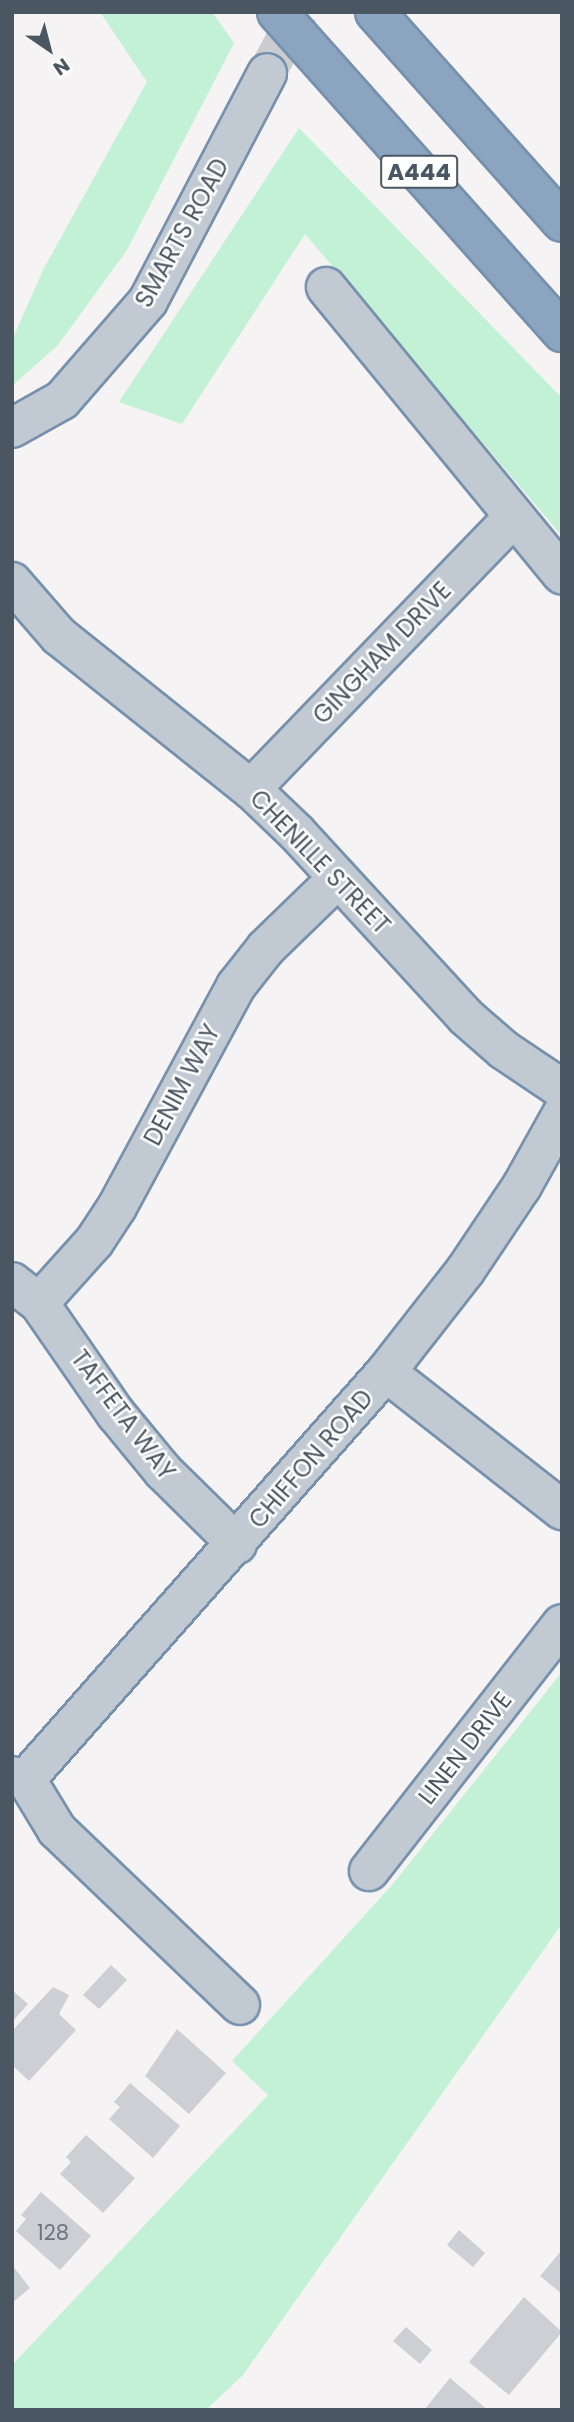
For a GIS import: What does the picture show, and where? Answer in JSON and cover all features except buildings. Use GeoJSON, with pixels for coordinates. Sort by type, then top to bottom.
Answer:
{"type":"FeatureCollection","features":[{"type":"Feature","properties":{"kind":"highway","name":"A444"},"geometry":{"type":"LineString","coordinates":[[277,12],[562,332]]}},
{"type":"Feature","properties":{"kind":"highway","name":"A444"},"geometry":{"type":"LineString","coordinates":[[375,12],[562,222]]}},
{"type":"Feature","properties":{"kind":"street","name":"SMARTS ROAD"},"geometry":{"type":"LineString","coordinates":[[12,428],[62,400],[148,302],[267,73]]}},
{"type":"Feature","properties":{"kind":"street"},"geometry":{"type":"LineString","coordinates":[[326,287],[562,574]]}},
{"type":"Feature","properties":{"kind":"street","name":"GINGHAM DRIVE"},"geometry":{"type":"LineString","coordinates":[[251,789],[514,517]]}},
{"type":"Feature","properties":{"kind":"street","name":"CHENILLE STREET"},"geometry":{"type":"LineString","coordinates":[[12,582],[59,636],[251,789],[338,878],[466,1017],[504,1050],[562,1089]]}},
{"type":"Feature","properties":{"kind":"street","name":"DENIM WAY"},"geometry":{"type":"LineString","coordinates":[[26,1292],[94,1242],[117,1207],[236,986],[266,948],[338,878]]}},
{"type":"Feature","properties":{"kind":"street","name":"CHIFFON ROAD"},"geometry":{"type":"LineString","coordinates":[[240,2005],[57,1830],[19,1777],[237,1544],[386,1373],[465,1270],[522,1186],[562,1114]]}},
{"type":"Feature","properties":{"kind":"street","name":"TAFFETA WAY"},"geometry":{"type":"LineString","coordinates":[[26,1292],[124,1424],[195,1507],[237,1544]]}},
{"type":"Feature","properties":{"kind":"street"},"geometry":{"type":"LineString","coordinates":[[386,1373],[562,1510]]}},
{"type":"Feature","properties":{"kind":"street","name":"LINEN DRIVE"},"geometry":{"type":"LineString","coordinates":[[369,1871],[562,1624]]}},
{"type":"Feature","properties":{"kind":"green space"},"geometry":{"type":"Polygon","coordinates":[[[100,12],[212,12],[234,43],[127,250],[58,345],[12,386],[12,340],[44,268],[147,82],[100,12]]]}},
{"type":"Feature","properties":{"kind":"green space"},"geometry":{"type":"Polygon","coordinates":[[[299,128],[562,398],[562,536],[305,234],[182,424],[119,402],[299,128]]]}},
{"type":"Feature","properties":{"kind":"green space"},"geometry":{"type":"Polygon","coordinates":[[[562,1672],[562,1924],[243,2375],[206,2410],[12,2410],[12,2365],[268,2095],[232,2061],[392,1885],[562,1672]]]}},
{"type":"Feature","properties":{"kind":"tunnel"},"geometry":{"type":"LineString","coordinates":[[267,73],[299,12]]}}]}
